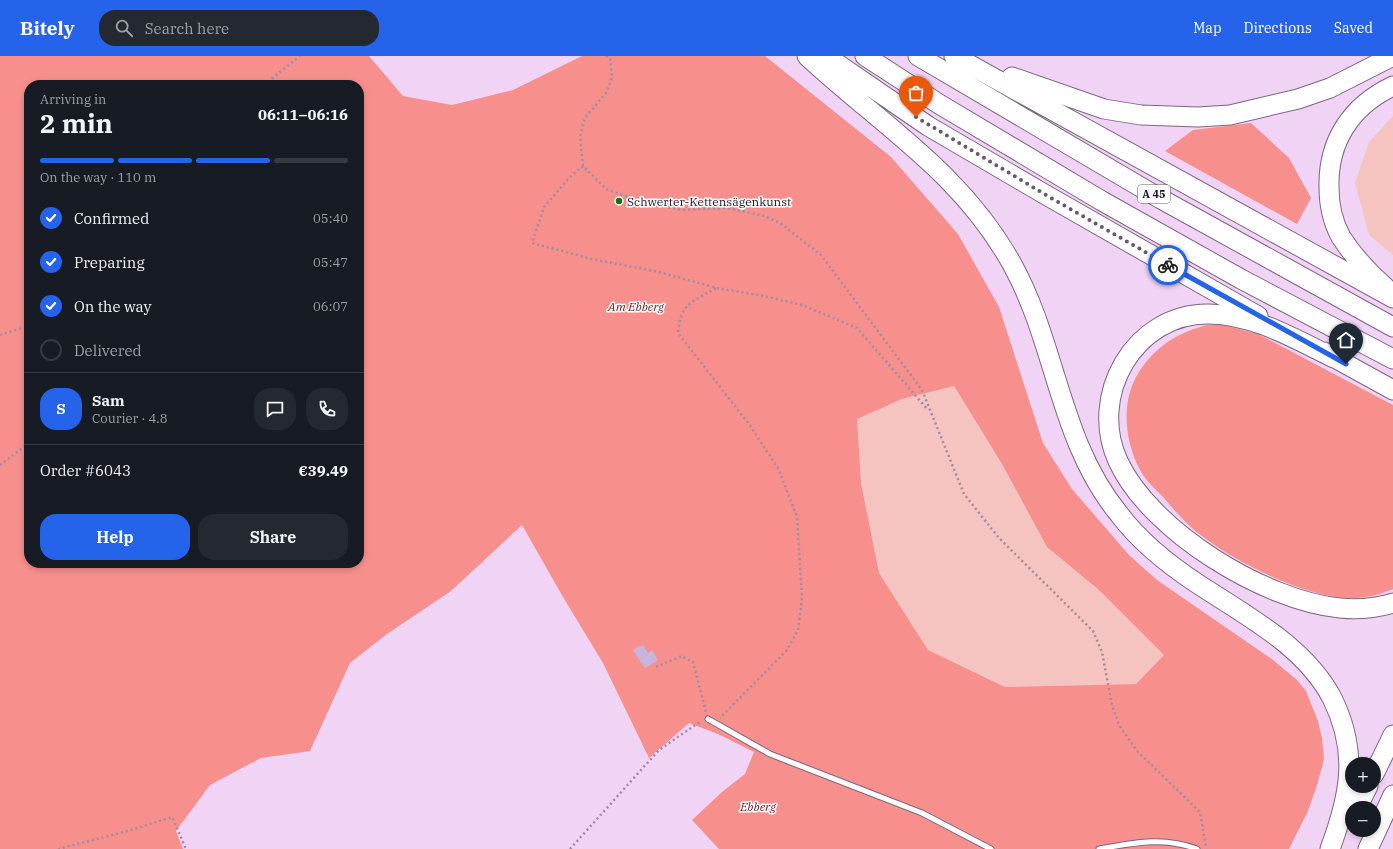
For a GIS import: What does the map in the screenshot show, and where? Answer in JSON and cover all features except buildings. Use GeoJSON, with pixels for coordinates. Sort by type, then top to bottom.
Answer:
{"type":"FeatureCollection","features":[{"type":"Feature","properties":{"kind":"highway"},"geometry":{"type":"LineString","coordinates":[[807,56],[925,156],[972,206],[994,235],[1013,265],[1029,299],[1042,332],[1074,437],[1100,488],[1119,515],[1144,542],[1167,561],[1284,643],[1321,679],[1341,716],[1349,759],[1349,782],[1346,800],[1330,849]]}},
{"type":"Feature","properties":{"kind":"highway"},"geometry":{"type":"LineString","coordinates":[[826,56],[928,126],[1046,195],[1393,390]]}},
{"type":"Feature","properties":{"kind":"highway","name":"A 45"},"geometry":{"type":"LineString","coordinates":[[865,56],[939,104],[1128,216],[1393,360]]}},
{"type":"Feature","properties":{"kind":"highway","name":"A 45"},"geometry":{"type":"LineString","coordinates":[[918,56],[1161,199],[1393,327]]}},
{"type":"Feature","properties":{"kind":"highway"},"geometry":{"type":"LineString","coordinates":[[954,56],[1117,144],[1393,298]]}},
{"type":"Feature","properties":{"kind":"highway"},"geometry":{"type":"LineString","coordinates":[[966,56],[1022,82],[1104,109],[1141,115],[1198,117],[1230,115],[1260,110],[1298,99],[1330,88],[1393,56]]}},
{"type":"Feature","properties":{"kind":"highway"},"geometry":{"type":"LineString","coordinates":[[1393,86],[1383,91],[1359,108],[1341,131],[1330,159],[1328,173],[1330,204],[1334,220],[1342,237],[1361,264],[1393,295]]}},
{"type":"Feature","properties":{"kind":"highway"},"geometry":{"type":"LineString","coordinates":[[1334,358],[1268,326],[1244,318],[1207,314],[1176,321],[1150,333],[1140,341],[1124,362],[1118,374],[1109,405],[1108,419],[1110,438],[1117,460],[1140,495],[1167,523],[1198,549],[1281,593],[1311,603],[1339,608],[1356,609],[1374,608],[1393,603]]}},
{"type":"Feature","properties":{"kind":"highway"},"geometry":{"type":"LineString","coordinates":[[1381,760],[1393,735]]}},
{"type":"Feature","properties":{"kind":"highway"},"geometry":{"type":"LineString","coordinates":[[1368,849],[1393,795]]}},
{"type":"Feature","properties":{"kind":"highway"},"geometry":{"type":"LineString","coordinates":[[1336,849],[1345,832]]}},
{"type":"Feature","properties":{"kind":"lane"},"geometry":{"type":"LineString","coordinates":[[708,719],[770,754],[922,813],[991,849]]}},
{"type":"Feature","properties":{"kind":"lane"},"geometry":{"type":"LineString","coordinates":[[1098,849],[1154,841],[1180,842],[1197,849]]}},
{"type":"Feature","properties":{"kind":"path"},"geometry":{"type":"LineString","coordinates":[[270,80],[300,56]]}},
{"type":"Feature","properties":{"kind":"path"},"geometry":{"type":"LineString","coordinates":[[606,56],[610,58],[612,78],[606,93],[585,118],[580,138],[583,166],[606,189],[644,203],[683,210],[727,208],[748,211],[765,216],[780,223],[821,255],[922,390],[964,494],[999,538],[1093,631],[1102,652],[1112,705],[1119,725],[1137,751],[1200,812],[1206,849]]}},
{"type":"Feature","properties":{"kind":"path"},"geometry":{"type":"LineString","coordinates":[[583,166],[569,178],[544,207],[532,243],[592,259],[659,272],[717,288],[764,296],[802,305],[857,328],[930,411]]}},
{"type":"Feature","properties":{"kind":"path"},"geometry":{"type":"LineString","coordinates":[[716,723],[787,650],[798,630],[802,598],[797,517],[779,470],[749,424],[678,333],[679,316],[687,305],[717,288]]}},
{"type":"Feature","properties":{"kind":"path"},"geometry":{"type":"LineString","coordinates":[[0,336],[24,328]]}},
{"type":"Feature","properties":{"kind":"path"},"geometry":{"type":"LineString","coordinates":[[0,466],[24,447]]}},
{"type":"Feature","properties":{"kind":"path"},"geometry":{"type":"LineString","coordinates":[[570,849],[659,750],[703,719],[708,719],[693,662],[682,656],[656,667]]}},
{"type":"Feature","properties":{"kind":"path"},"geometry":{"type":"LineString","coordinates":[[58,849],[128,831],[172,817],[186,849]]}},
{"type":"Feature","properties":{"kind":"shaded area"},"geometry":{"type":"Polygon","coordinates":[[[1393,116],[1393,255],[1369,235],[1355,183],[1369,142],[1393,116]]]}},
{"type":"Feature","properties":{"kind":"shaded area"},"geometry":{"type":"Polygon","coordinates":[[[954,386],[1002,464],[1047,547],[1099,590],[1164,655],[1136,684],[1005,687],[928,650],[879,573],[861,483],[856,418],[902,399],[954,386]]]}},
{"type":"Feature","properties":{"kind":"green space","name":"Am Ebberg"},"geometry":{"type":"Polygon","coordinates":[[[0,56],[369,56],[403,96],[452,105],[513,90],[582,56],[765,56],[891,157],[958,234],[999,307],[1043,443],[1072,489],[1129,555],[1157,580],[1273,660],[1297,680],[1306,691],[1318,721],[1322,738],[1324,759],[1308,811],[1289,849],[719,849],[692,820],[722,792],[745,774],[754,752],[718,734],[689,723],[649,758],[603,663],[522,525],[451,591],[387,634],[350,663],[310,751],[261,758],[210,785],[176,831],[183,849],[0,849],[0,56]],[[954,386],[902,399],[857,419],[861,483],[879,573],[928,650],[1005,687],[1136,684],[1164,655],[1099,590],[1047,547],[1002,464],[954,386]]]}},
{"type":"Feature","properties":{"kind":"green space"},"geometry":{"type":"Polygon","coordinates":[[[1251,123],[1289,158],[1311,198],[1297,224],[1165,151],[1193,130],[1251,123]]]}},
{"type":"Feature","properties":{"kind":"green space"},"geometry":{"type":"Polygon","coordinates":[[[1207,325],[1223,325],[1258,334],[1393,405],[1393,589],[1365,597],[1337,597],[1317,593],[1275,578],[1234,557],[1197,532],[1182,518],[1144,476],[1134,456],[1128,432],[1127,407],[1133,383],[1139,372],[1160,348],[1186,332],[1207,325]]]}},
{"type":"Feature","properties":{"kind":"way so far"},"geometry":{"type":"LineString","coordinates":[[916,117],[928,126],[1168,265]]}},
{"type":"Feature","properties":{"kind":"place","name":"Schwerter-Kettensägenkunst"},"geometry":{"type":"Point","coordinates":[619,201]}},
{"type":"Feature","properties":{"kind":"route"},"geometry":{"type":"LineString","coordinates":[[1168,265],[1223,297],[1346,364]]}},
{"type":"Feature","properties":{"kind":"park label","name":"Ebberg"},"geometry":{"type":"Point","coordinates":[758,806]}}]}
